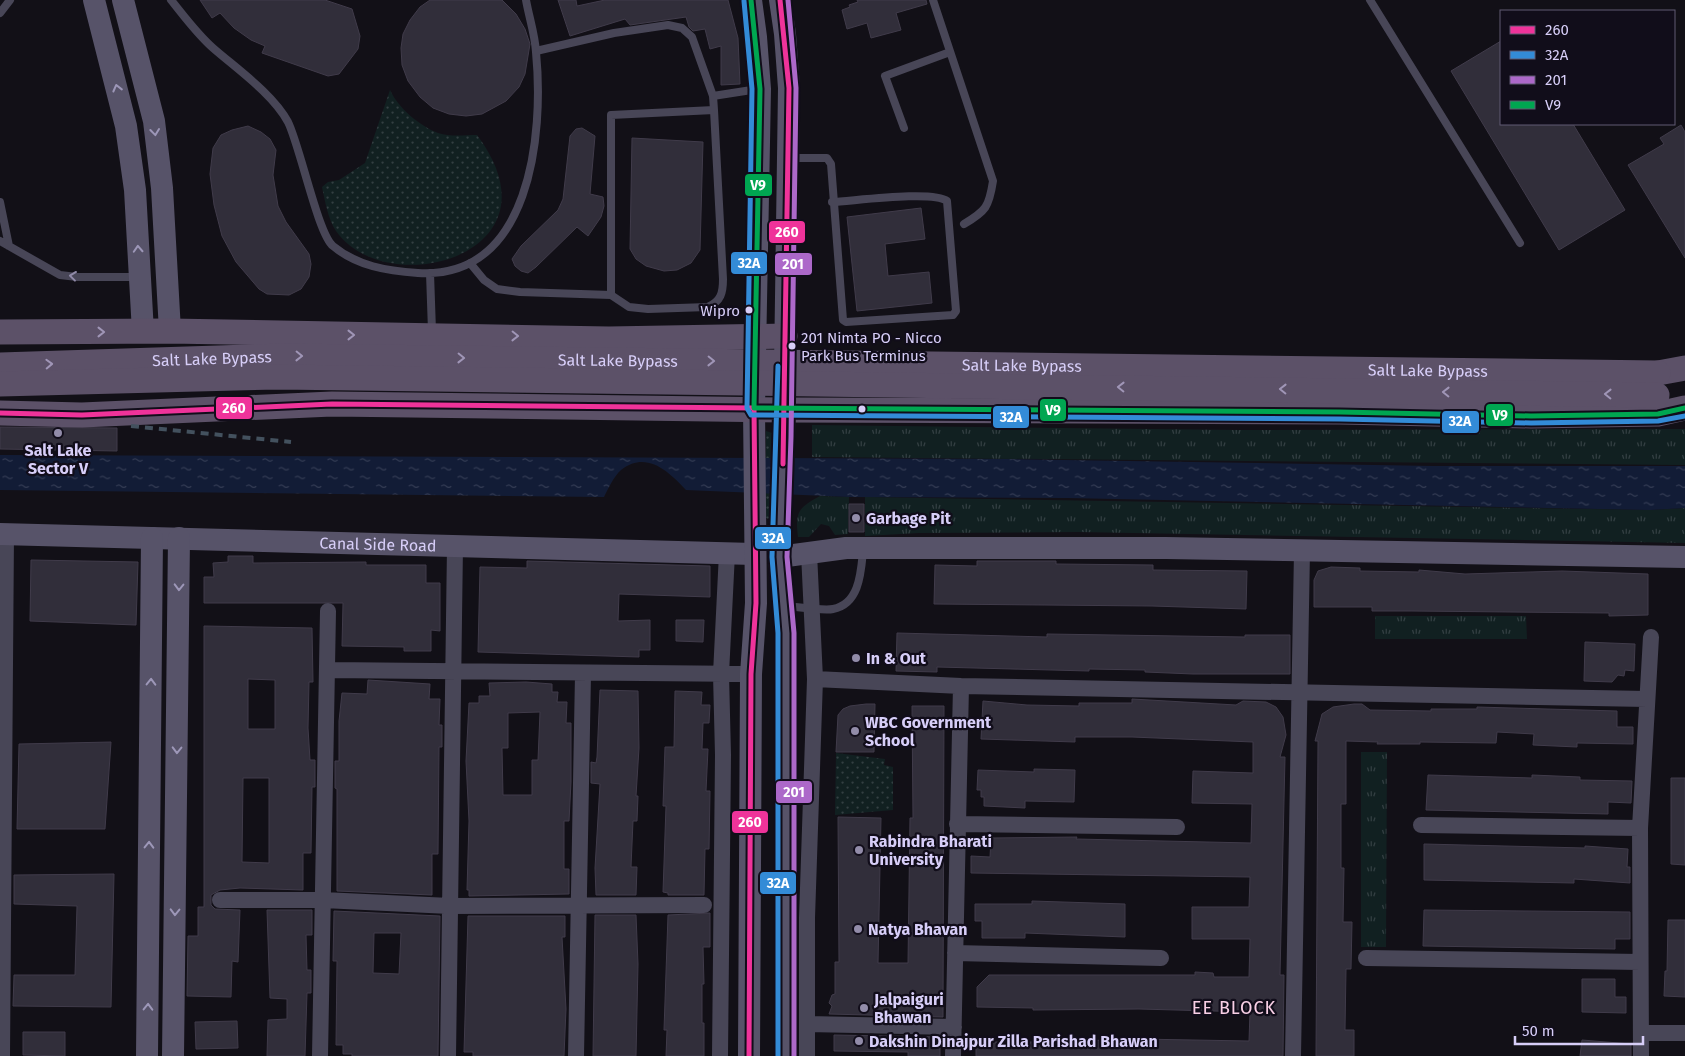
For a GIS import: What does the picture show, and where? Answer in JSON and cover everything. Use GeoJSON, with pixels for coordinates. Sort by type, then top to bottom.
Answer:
{"type":"FeatureCollection","features":[{"type":"Feature","properties":{"kind":"main road"},"geometry":{"type":"LineString","coordinates":[[0,332],[170,331],[269,334],[432,344],[785,336]]}},
{"type":"Feature","properties":{"kind":"main road","name":"Salt Lake Bypass"},"geometry":{"type":"LineString","coordinates":[[0,365],[283,356],[1657,384],[1685,368]]}},
{"type":"Feature","properties":{"kind":"main road"},"geometry":{"type":"LineString","coordinates":[[0,384],[278,377],[1657,384],[1685,398]]}},
{"type":"Feature","properties":{"kind":"main road"},"geometry":{"type":"LineString","coordinates":[[0,413],[82,415],[332,404],[434,396],[784,410],[1330,412],[1532,416],[1658,414],[1685,408]]}},
{"type":"Feature","properties":{"kind":"street"},"geometry":{"type":"LineString","coordinates":[[94,0],[126,126],[135,190],[143,332]]}},
{"type":"Feature","properties":{"kind":"street"},"geometry":{"type":"LineString","coordinates":[[749,1056],[752,674],[756,603],[754,408],[760,89],[751,0]]}},
{"type":"Feature","properties":{"kind":"street"},"geometry":{"type":"LineString","coordinates":[[780,0],[786,34],[789,88],[784,436],[779,552],[786,632],[786,1056]]}},
{"type":"Feature","properties":{"kind":"street"},"geometry":{"type":"LineString","coordinates":[[100,23],[125,9],[154,121],[162,188],[170,331]]}},
{"type":"Feature","properties":{"kind":"street"},"geometry":{"type":"LineString","coordinates":[[2,1056],[3,534]]}},
{"type":"Feature","properties":{"kind":"street","name":"Canal Side Road"},"geometry":{"type":"LineString","coordinates":[[3,534],[754,554]]}},
{"type":"Feature","properties":{"kind":"street"},"geometry":{"type":"LineString","coordinates":[[147,1056],[152,538]]}},
{"type":"Feature","properties":{"kind":"street"},"geometry":{"type":"LineString","coordinates":[[173,1056],[179,538]]}},
{"type":"Feature","properties":{"kind":"street"},"geometry":{"type":"LineString","coordinates":[[448,1056],[455,546]]}},
{"type":"Feature","properties":{"kind":"street"},"geometry":{"type":"LineString","coordinates":[[779,552],[810,553],[846,548],[1166,548],[1685,557]]}},
{"type":"Feature","properties":{"kind":"street"},"geometry":{"type":"LineString","coordinates":[[1293,1056],[1302,551]]}},
{"type":"Feature","properties":{"kind":"street"},"geometry":{"type":"LineString","coordinates":[[720,1056],[723,765],[721,674],[727,553]]}},
{"type":"Feature","properties":{"kind":"street"},"geometry":{"type":"LineString","coordinates":[[807,1056],[807,911],[815,679],[810,553]]}},
{"type":"Feature","properties":{"kind":"street"},"geometry":{"type":"LineString","coordinates":[[320,1056],[328,611]]}},
{"type":"Feature","properties":{"kind":"street"},"geometry":{"type":"LineString","coordinates":[[1641,1056],[1640,828],[1651,637]]}},
{"type":"Feature","properties":{"kind":"street"},"geometry":{"type":"LineString","coordinates":[[328,670],[583,674],[752,674]]}},
{"type":"Feature","properties":{"kind":"street"},"geometry":{"type":"LineString","coordinates":[[576,1056],[583,674]]}},
{"type":"Feature","properties":{"kind":"street"},"geometry":{"type":"LineString","coordinates":[[815,679],[961,686],[1647,699]]}},
{"type":"Feature","properties":{"kind":"street"},"geometry":{"type":"LineString","coordinates":[[953,1056],[961,686]]}},
{"type":"Feature","properties":{"kind":"street"},"geometry":{"type":"LineString","coordinates":[[957,824],[1177,827]]}},
{"type":"Feature","properties":{"kind":"street"},"geometry":{"type":"LineString","coordinates":[[1421,825],[1640,828]]}},
{"type":"Feature","properties":{"kind":"street"},"geometry":{"type":"LineString","coordinates":[[220,900],[323,900],[450,906],[704,905]]}},
{"type":"Feature","properties":{"kind":"street"},"geometry":{"type":"LineString","coordinates":[[955,953],[1162,958]]}},
{"type":"Feature","properties":{"kind":"street"},"geometry":{"type":"LineString","coordinates":[[1366,958],[1640,962]]}},
{"type":"Feature","properties":{"kind":"street"},"geometry":{"type":"LineString","coordinates":[[750,999],[786,998]]}},
{"type":"Feature","properties":{"kind":"street"},"geometry":{"type":"LineString","coordinates":[[807,1024],[954,1027]]}},
{"type":"Feature","properties":{"kind":"street"},"geometry":{"type":"LineString","coordinates":[[1641,1033],[1685,1033]]}},
{"type":"Feature","properties":{"kind":"lane"},"geometry":{"type":"LineString","coordinates":[[0,13],[10,0]]}},
{"type":"Feature","properties":{"kind":"lane"},"geometry":{"type":"LineString","coordinates":[[170,0],[212,47],[252,79],[288,122],[331,245],[353,260],[383,270],[430,273],[448,272],[470,263],[479,258],[499,240],[512,220],[528,177],[533,162],[538,96],[536,51],[526,0]]}},
{"type":"Feature","properties":{"kind":"lane"},"geometry":{"type":"LineString","coordinates":[[933,0],[993,181],[990,197],[982,213],[964,224]]}},
{"type":"Feature","properties":{"kind":"lane"},"geometry":{"type":"LineString","coordinates":[[1370,0],[1520,243]]}},
{"type":"Feature","properties":{"kind":"lane"},"geometry":{"type":"LineString","coordinates":[[470,263],[484,280],[497,289],[520,292],[611,294],[629,306],[648,309],[708,307],[716,303],[723,293],[713,96],[692,38],[682,28],[668,25],[623,32],[536,51]]}},
{"type":"Feature","properties":{"kind":"lane"},"geometry":{"type":"LineString","coordinates":[[904,128],[885,76],[950,52]]}},
{"type":"Feature","properties":{"kind":"lane"},"geometry":{"type":"LineString","coordinates":[[713,96],[760,89]]}},
{"type":"Feature","properties":{"kind":"lane"},"geometry":{"type":"LineString","coordinates":[[611,294],[611,115],[714,110]]}},
{"type":"Feature","properties":{"kind":"lane"},"geometry":{"type":"LineString","coordinates":[[788,158],[827,158],[829,160],[832,202],[843,320],[846,322],[953,315],[956,311],[947,201],[943,198],[926,196],[832,202]]}},
{"type":"Feature","properties":{"kind":"lane"},"geometry":{"type":"LineString","coordinates":[[0,202],[10,246]]}},
{"type":"Feature","properties":{"kind":"lane"},"geometry":{"type":"LineString","coordinates":[[0,241],[60,275],[77,278],[140,277]]}},
{"type":"Feature","properties":{"kind":"lane"},"geometry":{"type":"LineString","coordinates":[[430,273],[434,396]]}},
{"type":"Feature","properties":{"kind":"lane"},"geometry":{"type":"LineString","coordinates":[[784,606],[833,609],[847,602],[859,584],[864,548]]}},
{"type":"Feature","properties":{"kind":"green space"},"geometry":{"type":"Polygon","coordinates":[[[390,90],[404,110],[431,130],[447,135],[477,135],[499,177],[500,211],[485,237],[459,255],[426,264],[392,263],[360,252],[336,231],[331,221],[322,187],[328,182],[339,180],[365,163],[390,90]]]}},
{"type":"Feature","properties":{"kind":"green space"},"geometry":{"type":"Polygon","coordinates":[[[812,425],[1240,430],[1685,429],[1685,465],[812,457],[812,425]]]}},
{"type":"Feature","properties":{"kind":"green space"},"geometry":{"type":"Polygon","coordinates":[[[766,431],[772,433],[771,517],[768,519],[765,517],[766,431]]]}},
{"type":"Feature","properties":{"kind":"green space"},"geometry":{"type":"Polygon","coordinates":[[[820,496],[849,497],[848,534],[835,535],[829,526],[821,524],[809,537],[798,537],[797,522],[800,512],[807,504],[820,496]]]}},
{"type":"Feature","properties":{"kind":"green space"},"geometry":{"type":"Polygon","coordinates":[[[865,497],[1651,510],[1685,508],[1685,543],[1078,532],[919,533],[865,536],[865,497]]]}},
{"type":"Feature","properties":{"kind":"green space"},"geometry":{"type":"Polygon","coordinates":[[[1375,616],[1526,616],[1527,639],[1375,639],[1375,616]]]}},
{"type":"Feature","properties":{"kind":"green space"},"geometry":{"type":"Polygon","coordinates":[[[1361,752],[1387,752],[1386,947],[1361,947],[1361,752]]]}},
{"type":"Feature","properties":{"kind":"green space"},"geometry":{"type":"Polygon","coordinates":[[[836,753],[885,759],[884,765],[893,767],[893,810],[835,815],[836,753]]]}},
{"type":"Feature","properties":{"kind":"water"},"geometry":{"type":"Polygon","coordinates":[[[0,455],[1005,459],[1433,466],[1685,466],[1685,508],[1650,510],[1068,498],[850,497],[686,490],[665,470],[649,463],[640,462],[631,464],[621,470],[604,497],[0,490],[0,455]]]}},
{"type":"Feature","properties":{"kind":"building"},"geometry":{"type":"Polygon","coordinates":[[[200,0],[325,0],[352,9],[360,36],[358,49],[339,74],[328,76],[262,53],[265,46],[251,40],[234,28],[220,13],[212,18],[200,0]]]}},
{"type":"Feature","properties":{"kind":"building"},"geometry":{"type":"Polygon","coordinates":[[[430,0],[502,0],[516,14],[525,29],[530,44],[525,74],[519,87],[506,101],[482,114],[466,116],[449,114],[433,108],[420,97],[408,81],[402,65],[401,48],[403,34],[410,20],[420,7],[430,0]]]}},
{"type":"Feature","properties":{"kind":"building"},"geometry":{"type":"Polygon","coordinates":[[[558,0],[576,0],[577,6],[605,0],[728,0],[738,38],[740,84],[721,85],[721,46],[710,49],[705,29],[693,31],[689,27],[686,17],[630,25],[625,19],[570,36],[558,0]]]}},
{"type":"Feature","properties":{"kind":"building"},"geometry":{"type":"Polygon","coordinates":[[[857,0],[926,0],[927,4],[896,13],[901,30],[871,38],[867,23],[847,29],[842,10],[858,2],[857,0]]]}},
{"type":"Feature","properties":{"kind":"building"},"geometry":{"type":"Polygon","coordinates":[[[1500,42],[1500,125],[1574,125],[1625,210],[1559,250],[1451,71],[1500,42]]]}},
{"type":"Feature","properties":{"kind":"building"},"geometry":{"type":"Polygon","coordinates":[[[1681,125],[1685,132],[1685,258],[1628,165],[1664,144],[1660,138],[1681,125]]]}},
{"type":"Feature","properties":{"kind":"building"},"geometry":{"type":"Polygon","coordinates":[[[248,126],[270,139],[276,150],[273,175],[278,206],[286,222],[309,254],[311,264],[309,277],[301,289],[289,295],[267,294],[259,289],[236,262],[222,236],[214,205],[210,174],[213,148],[221,135],[248,126]]]}},
{"type":"Feature","properties":{"kind":"building"},"geometry":{"type":"Polygon","coordinates":[[[582,128],[595,136],[590,194],[603,197],[604,206],[601,217],[588,236],[577,227],[536,267],[528,273],[521,271],[515,266],[512,259],[521,246],[558,210],[563,199],[570,136],[576,129],[582,128]]]}},
{"type":"Feature","properties":{"kind":"building"},"geometry":{"type":"Polygon","coordinates":[[[632,138],[703,142],[700,250],[691,263],[677,270],[664,271],[646,266],[636,259],[630,249],[632,138]]]}},
{"type":"Feature","properties":{"kind":"building"},"geometry":{"type":"Polygon","coordinates":[[[921,208],[925,239],[885,244],[888,276],[929,272],[932,303],[857,311],[847,217],[921,208]]]}},
{"type":"Feature","properties":{"kind":"building","name":"Salt Lake Sector V"},"geometry":{"type":"Polygon","coordinates":[[[0,427],[117,428],[117,451],[0,449],[0,427]]]}},
{"type":"Feature","properties":{"kind":"building","name":"Garbage Pit"},"geometry":{"type":"Polygon","coordinates":[[[849,504],[864,504],[864,532],[849,532],[849,504]]]}},
{"type":"Feature","properties":{"kind":"building"},"geometry":{"type":"Polygon","coordinates":[[[228,556],[253,556],[253,563],[366,562],[366,565],[426,565],[426,583],[440,583],[440,631],[431,630],[431,651],[404,651],[404,647],[342,646],[343,603],[204,603],[204,577],[214,577],[213,563],[228,562],[228,556]]]}},
{"type":"Feature","properties":{"kind":"building"},"geometry":{"type":"Polygon","coordinates":[[[31,560],[138,562],[136,625],[30,621],[31,560]]]}},
{"type":"Feature","properties":{"kind":"building"},"geometry":{"type":"Polygon","coordinates":[[[527,561],[710,566],[710,597],[619,594],[618,621],[650,620],[650,650],[639,650],[639,657],[478,652],[480,567],[527,568],[527,561]]]}},
{"type":"Feature","properties":{"kind":"building"},"geometry":{"type":"Polygon","coordinates":[[[977,561],[1056,561],[1056,564],[1153,565],[1153,570],[1247,571],[1246,609],[934,604],[935,565],[977,566],[977,561]]]}},
{"type":"Feature","properties":{"kind":"building"},"geometry":{"type":"Polygon","coordinates":[[[1331,567],[1360,568],[1360,571],[1419,572],[1419,570],[1465,574],[1562,571],[1648,574],[1648,615],[1609,616],[1609,613],[1372,611],[1372,607],[1314,607],[1314,580],[1318,571],[1331,567]]]}},
{"type":"Feature","properties":{"kind":"building"},"geometry":{"type":"Polygon","coordinates":[[[676,620],[704,620],[703,642],[676,641],[676,620]]]}},
{"type":"Feature","properties":{"kind":"building"},"geometry":{"type":"Polygon","coordinates":[[[204,626],[312,628],[313,682],[309,682],[308,728],[310,760],[315,760],[315,787],[312,787],[311,853],[303,853],[303,890],[240,888],[220,890],[211,895],[211,905],[215,909],[240,910],[238,962],[232,961],[231,997],[187,996],[188,936],[198,936],[198,907],[204,907],[204,626]],[[248,679],[248,729],[275,729],[275,680],[248,679]],[[243,778],[242,862],[269,863],[269,778],[243,778]]]}},
{"type":"Feature","properties":{"kind":"building"},"geometry":{"type":"Polygon","coordinates":[[[897,633],[1047,637],[1047,634],[1245,637],[1245,635],[1290,635],[1290,674],[1193,674],[1145,672],[1145,670],[1089,669],[1089,671],[937,667],[937,672],[896,671],[897,633]]]}},
{"type":"Feature","properties":{"kind":"building"},"geometry":{"type":"Polygon","coordinates":[[[1585,642],[1635,644],[1634,671],[1625,670],[1624,676],[1618,675],[1612,682],[1584,681],[1585,642]]]}},
{"type":"Feature","properties":{"kind":"building"},"geometry":{"type":"Polygon","coordinates":[[[368,680],[430,684],[429,699],[440,699],[439,725],[442,725],[442,747],[439,747],[438,854],[432,854],[432,895],[337,891],[337,789],[335,788],[335,761],[339,761],[339,721],[342,693],[367,694],[368,680]]]}},
{"type":"Feature","properties":{"kind":"building"},"geometry":{"type":"Polygon","coordinates":[[[526,682],[552,684],[552,692],[558,692],[557,702],[567,702],[566,723],[571,723],[571,782],[569,821],[564,821],[564,869],[569,869],[569,894],[469,896],[469,890],[467,890],[469,821],[466,761],[469,703],[479,703],[479,696],[490,696],[489,683],[526,682]],[[540,712],[508,713],[508,748],[502,748],[503,795],[532,795],[532,760],[538,760],[540,712]]]}},
{"type":"Feature","properties":{"kind":"building"},"geometry":{"type":"Polygon","coordinates":[[[600,690],[638,691],[639,748],[636,796],[638,796],[637,821],[633,821],[631,867],[637,867],[636,895],[596,895],[595,868],[600,784],[591,783],[591,762],[596,763],[597,757],[600,690]]]}},
{"type":"Feature","properties":{"kind":"building"},"geometry":{"type":"Polygon","coordinates":[[[675,691],[702,692],[701,705],[710,705],[709,723],[703,723],[702,749],[708,749],[706,791],[710,791],[709,849],[705,849],[704,895],[668,895],[668,893],[663,892],[666,806],[663,806],[665,747],[674,747],[675,691]]]}},
{"type":"Feature","properties":{"kind":"building"},"geometry":{"type":"Polygon","coordinates":[[[1132,699],[1236,705],[1243,701],[1266,702],[1276,707],[1283,717],[1286,735],[1280,757],[1285,757],[1280,975],[1284,975],[1283,1056],[976,1056],[976,1042],[1035,1042],[1035,1039],[1078,1041],[1138,1039],[1249,1041],[1250,1012],[1139,1009],[1033,1010],[1033,1008],[977,1007],[977,987],[989,975],[1195,975],[1195,972],[1213,973],[1214,977],[1249,977],[1250,939],[1192,939],[1192,907],[1249,907],[1250,877],[971,873],[971,856],[990,857],[991,838],[1077,837],[1076,839],[1251,843],[1252,804],[1192,803],[1193,771],[1253,773],[1253,742],[1132,737],[1075,737],[1075,742],[981,739],[983,701],[1027,705],[1079,706],[1079,703],[1132,703],[1132,699]]]}},
{"type":"Feature","properties":{"kind":"building","name":"WBC Government School"},"geometry":{"type":"Polygon","coordinates":[[[875,704],[874,752],[836,752],[838,715],[843,709],[850,706],[875,704]]]}},
{"type":"Feature","properties":{"kind":"building"},"geometry":{"type":"Polygon","coordinates":[[[1362,704],[1370,710],[1431,711],[1431,709],[1477,709],[1477,707],[1617,711],[1617,727],[1633,727],[1633,744],[1577,743],[1577,747],[1533,745],[1534,734],[1497,732],[1496,743],[1420,742],[1420,744],[1377,744],[1378,742],[1346,741],[1346,804],[1341,804],[1341,868],[1344,868],[1343,922],[1352,922],[1351,969],[1346,969],[1345,1030],[1354,1030],[1354,1056],[1316,1056],[1318,741],[1315,741],[1322,714],[1333,707],[1362,704]]]}},
{"type":"Feature","properties":{"kind":"building"},"geometry":{"type":"Polygon","coordinates":[[[912,706],[944,706],[943,1017],[829,1014],[832,1006],[829,1003],[832,995],[835,994],[835,962],[839,962],[838,817],[881,818],[878,963],[908,963],[910,818],[913,818],[912,706]]]}},
{"type":"Feature","properties":{"kind":"building"},"geometry":{"type":"Polygon","coordinates":[[[111,742],[105,829],[17,829],[19,744],[111,742]]]}},
{"type":"Feature","properties":{"kind":"building"},"geometry":{"type":"Polygon","coordinates":[[[1034,769],[1075,770],[1074,802],[1025,801],[1025,808],[984,806],[984,797],[981,797],[981,790],[977,790],[978,770],[1034,772],[1034,769]]]}},
{"type":"Feature","properties":{"kind":"building"},"geometry":{"type":"Polygon","coordinates":[[[1428,775],[1532,778],[1532,775],[1580,777],[1580,780],[1632,781],[1631,803],[1608,802],[1608,814],[1426,810],[1428,775]]]}},
{"type":"Feature","properties":{"kind":"building"},"geometry":{"type":"Polygon","coordinates":[[[1671,778],[1685,778],[1685,865],[1671,864],[1671,778]]]}},
{"type":"Feature","properties":{"kind":"building"},"geometry":{"type":"Polygon","coordinates":[[[1424,844],[1585,848],[1585,846],[1628,849],[1627,867],[1630,867],[1630,883],[1574,879],[1574,883],[1424,880],[1424,844]]]}},
{"type":"Feature","properties":{"kind":"building"},"geometry":{"type":"Polygon","coordinates":[[[114,874],[111,1007],[13,1006],[14,975],[75,975],[77,906],[14,904],[14,875],[114,874]]]}},
{"type":"Feature","properties":{"kind":"building"},"geometry":{"type":"Polygon","coordinates":[[[1032,901],[1125,904],[1125,937],[1025,933],[1025,938],[982,938],[982,921],[975,921],[975,904],[1032,904],[1032,901]]]}},
{"type":"Feature","properties":{"kind":"building"},"geometry":{"type":"Polygon","coordinates":[[[267,910],[312,910],[312,935],[306,935],[307,970],[311,970],[311,993],[307,993],[305,1056],[267,1056],[268,1020],[287,1019],[287,999],[270,998],[267,910]]]}},
{"type":"Feature","properties":{"kind":"building"},"geometry":{"type":"Polygon","coordinates":[[[1424,910],[1630,912],[1630,939],[1615,939],[1615,949],[1423,946],[1424,910]]]}},
{"type":"Feature","properties":{"kind":"building"},"geometry":{"type":"Polygon","coordinates":[[[334,911],[440,916],[438,1056],[352,1056],[352,1054],[343,1054],[343,1045],[336,1045],[337,961],[333,961],[334,911]],[[374,933],[373,973],[399,974],[401,933],[374,933]]]}},
{"type":"Feature","properties":{"kind":"building"},"geometry":{"type":"Polygon","coordinates":[[[710,913],[710,947],[703,947],[702,1023],[704,1023],[704,1056],[666,1056],[667,1030],[664,1030],[668,915],[710,913]]]}},
{"type":"Feature","properties":{"kind":"building"},"geometry":{"type":"Polygon","coordinates":[[[595,915],[636,915],[638,964],[636,1056],[593,1056],[595,915]]]}},
{"type":"Feature","properties":{"kind":"building"},"geometry":{"type":"Polygon","coordinates":[[[468,916],[565,916],[565,937],[562,937],[566,1009],[564,1056],[473,1056],[473,1052],[464,1052],[468,916]]]}},
{"type":"Feature","properties":{"kind":"building"},"geometry":{"type":"Polygon","coordinates":[[[1668,920],[1685,920],[1685,997],[1664,996],[1665,971],[1667,971],[1668,920]]]}},
{"type":"Feature","properties":{"kind":"building"},"geometry":{"type":"Polygon","coordinates":[[[1582,979],[1615,979],[1615,997],[1626,997],[1626,1013],[1582,1012],[1582,979]]]}},
{"type":"Feature","properties":{"kind":"building"},"geometry":{"type":"Polygon","coordinates":[[[237,1021],[238,1048],[196,1049],[195,1022],[237,1021]]]}},
{"type":"Feature","properties":{"kind":"building"},"geometry":{"type":"Polygon","coordinates":[[[23,1032],[65,1032],[65,1056],[23,1055],[23,1032]]]}},
{"type":"Feature","properties":{"kind":"building"},"geometry":{"type":"Polygon","coordinates":[[[834,1035],[940,1037],[940,1056],[908,1056],[908,1052],[834,1051],[834,1035]]]}},
{"type":"Feature","properties":{"kind":"building"},"geometry":{"type":"Polygon","coordinates":[[[1582,1040],[1631,1044],[1631,1056],[1580,1056],[1582,1040]]]}},
{"type":"Feature","properties":{"kind":"railway"},"geometry":{"type":"LineString","coordinates":[[131,426],[291,442]]}},
{"type":"Feature","properties":{"kind":"transit line","name":"V9"},"geometry":{"type":"LineString","coordinates":[[751,0],[760,89],[754,408],[1340,412],[1531,416],[1658,414],[1685,408]]}},
{"type":"Feature","properties":{"kind":"transit line","name":"260"},"geometry":{"type":"LineString","coordinates":[[780,0],[789,88],[783,464]]}},
{"type":"Feature","properties":{"kind":"transit line","name":"201"},"geometry":{"type":"LineString","coordinates":[[788,0],[796,88],[791,437],[787,557],[794,633],[794,1056]]}},
{"type":"Feature","properties":{"kind":"transit line","name":"32A"},"geometry":{"type":"LineString","coordinates":[[744,1],[752,89],[747,408],[751,415],[1340,419],[1531,423],[1658,421],[1685,416]]}},
{"type":"Feature","properties":{"kind":"transit line","name":"32A"},"geometry":{"type":"LineString","coordinates":[[778,366],[772,557],[778,633],[778,1056]]}},
{"type":"Feature","properties":{"kind":"transit line","name":"260"},"geometry":{"type":"LineString","coordinates":[[0,413],[82,415],[332,404],[754,408],[756,603],[751,674],[749,1056]]}},
{"type":"Feature","properties":{"kind":"place","name":"Wipro"},"geometry":{"type":"Point","coordinates":[749,310]}},
{"type":"Feature","properties":{"kind":"place","name":"201 Nimta PO - Nicco Park Bus Terminus"},"geometry":{"type":"Point","coordinates":[792,346]}},
{"type":"Feature","properties":{"kind":"place","name":"Salt Lake Sector V"},"geometry":{"type":"Point","coordinates":[58,433]}},
{"type":"Feature","properties":{"kind":"place","name":"Garbage Pit"},"geometry":{"type":"Point","coordinates":[856,518]}},
{"type":"Feature","properties":{"kind":"place","name":"In & Out"},"geometry":{"type":"Point","coordinates":[856,658]}},
{"type":"Feature","properties":{"kind":"place","name":"WBC Government School"},"geometry":{"type":"Point","coordinates":[855,731]}},
{"type":"Feature","properties":{"kind":"place","name":"Rabindra Bharati University"},"geometry":{"type":"Point","coordinates":[859,850]}},
{"type":"Feature","properties":{"kind":"place","name":"Natya Bhavan"},"geometry":{"type":"Point","coordinates":[858,929]}},
{"type":"Feature","properties":{"kind":"place","name":"Jalpaiguri Bhawan"},"geometry":{"type":"Point","coordinates":[864,1008]}},
{"type":"Feature","properties":{"kind":"place","name":"Dakshin Dinajpur Zilla Parishad Bhawan"},"geometry":{"type":"Point","coordinates":[859,1041]}},
{"type":"Feature","properties":{"kind":"district","name":"EE BLOCK"},"geometry":{"type":"Point","coordinates":[1234,1008]}}]}
